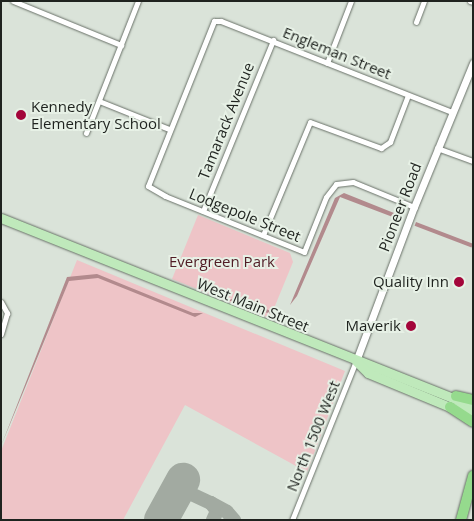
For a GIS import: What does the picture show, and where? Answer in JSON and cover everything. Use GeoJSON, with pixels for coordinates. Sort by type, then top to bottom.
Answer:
{"type":"FeatureCollection","features":[{"type":"Feature","properties":{"kind":"highway"},"geometry":{"type":"LineString","coordinates":[[456,396],[473,400]]}},
{"type":"Feature","properties":{"kind":"highway"},"geometry":{"type":"LineString","coordinates":[[450,407],[473,422]]}},
{"type":"Feature","properties":{"kind":"highway"},"geometry":{"type":"LineString","coordinates":[[461,520],[473,476]]}},
{"type":"Feature","properties":{"kind":"main road","name":"West Main Street"},"geometry":{"type":"LineString","coordinates":[[2,220],[356,362],[456,396],[473,406]]}},
{"type":"Feature","properties":{"kind":"main road","name":"West Main Street"},"geometry":{"type":"LineString","coordinates":[[356,362],[368,373],[450,407],[473,412]]}},
{"type":"Feature","properties":{"kind":"street"},"geometry":{"type":"LineString","coordinates":[[13,1],[121,45]]}},
{"type":"Feature","properties":{"kind":"street"},"geometry":{"type":"LineString","coordinates":[[86,133],[138,1]]}},
{"type":"Feature","properties":{"kind":"street"},"geometry":{"type":"LineString","coordinates":[[327,63],[351,1]]}},
{"type":"Feature","properties":{"kind":"street"},"geometry":{"type":"LineString","coordinates":[[416,22],[424,1]]}},
{"type":"Feature","properties":{"kind":"street","name":"Engleman Street"},"geometry":{"type":"LineString","coordinates":[[169,129],[212,22],[221,20],[452,112]]}},
{"type":"Feature","properties":{"kind":"street","name":"Tamarack Avenue"},"geometry":{"type":"LineString","coordinates":[[203,211],[272,40]]}},
{"type":"Feature","properties":{"kind":"street","name":"Pioneer Road"},"geometry":{"type":"LineString","coordinates":[[356,362],[437,148],[473,63]]}},
{"type":"Feature","properties":{"kind":"street"},"geometry":{"type":"LineString","coordinates":[[262,235],[310,122],[381,148],[390,142],[408,95]]}},
{"type":"Feature","properties":{"kind":"street"},"geometry":{"type":"LineString","coordinates":[[99,102],[169,129],[148,186],[142,189]]}},
{"type":"Feature","properties":{"kind":"street"},"geometry":{"type":"LineString","coordinates":[[437,148],[473,161]]}},
{"type":"Feature","properties":{"kind":"street","name":"Lodgepole Street"},"geometry":{"type":"LineString","coordinates":[[148,186],[156,192],[304,252],[326,197],[336,184],[353,182],[414,207]]}},
{"type":"Feature","properties":{"kind":"street"},"geometry":{"type":"LineString","coordinates":[[1,302],[7,313],[1,334]]}},
{"type":"Feature","properties":{"kind":"street","name":"North 1500 West"},"geometry":{"type":"LineString","coordinates":[[292,520],[356,362]]}},
{"type":"Feature","properties":{"kind":"green space","name":"Evergreen Park"},"geometry":{"type":"Polygon","coordinates":[[[198,215],[290,253],[293,262],[270,318],[172,279],[198,215]]]}},
{"type":"Feature","properties":{"kind":"green space"},"geometry":{"type":"Polygon","coordinates":[[[77,260],[345,371],[307,472],[185,405],[123,520],[1,520],[1,451],[77,260]]]}},
{"type":"Feature","properties":{"kind":"shaded area"},"geometry":{"type":"Polygon","coordinates":[[[344,193],[399,215],[398,219],[340,197],[297,296],[290,305],[335,198],[344,193]]]}},
{"type":"Feature","properties":{"kind":"shaded area"},"geometry":{"type":"Polygon","coordinates":[[[416,222],[473,244],[472,248],[415,226],[416,222]]]}},
{"type":"Feature","properties":{"kind":"shaded area"},"geometry":{"type":"Polygon","coordinates":[[[97,274],[193,313],[203,313],[195,317],[98,278],[69,281],[1,446],[67,277],[97,274]]]}},
{"type":"Feature","properties":{"kind":"shaded area"},"geometry":{"type":"Polygon","coordinates":[[[237,298],[271,311],[270,314],[237,301],[223,301],[237,298]]]}},
{"type":"Feature","properties":{"kind":"taxiway"},"geometry":{"type":"LineString","coordinates":[[173,497],[187,492],[211,503],[217,511],[213,520]]}},
{"type":"Feature","properties":{"kind":"taxiway"},"geometry":{"type":"LineString","coordinates":[[211,503],[227,512],[234,520]]}},
{"type":"Feature","properties":{"kind":"runway"},"geometry":{"type":"LineString","coordinates":[[161,520],[183,480]]}},
{"type":"Feature","properties":{"kind":"place","name":"Kennedy Elementary School"},"geometry":{"type":"Point","coordinates":[21,115]}},
{"type":"Feature","properties":{"kind":"place","name":"Quality Inn"},"geometry":{"type":"Point","coordinates":[459,282]}},
{"type":"Feature","properties":{"kind":"place","name":"Maverik"},"geometry":{"type":"Point","coordinates":[411,326]}}]}
